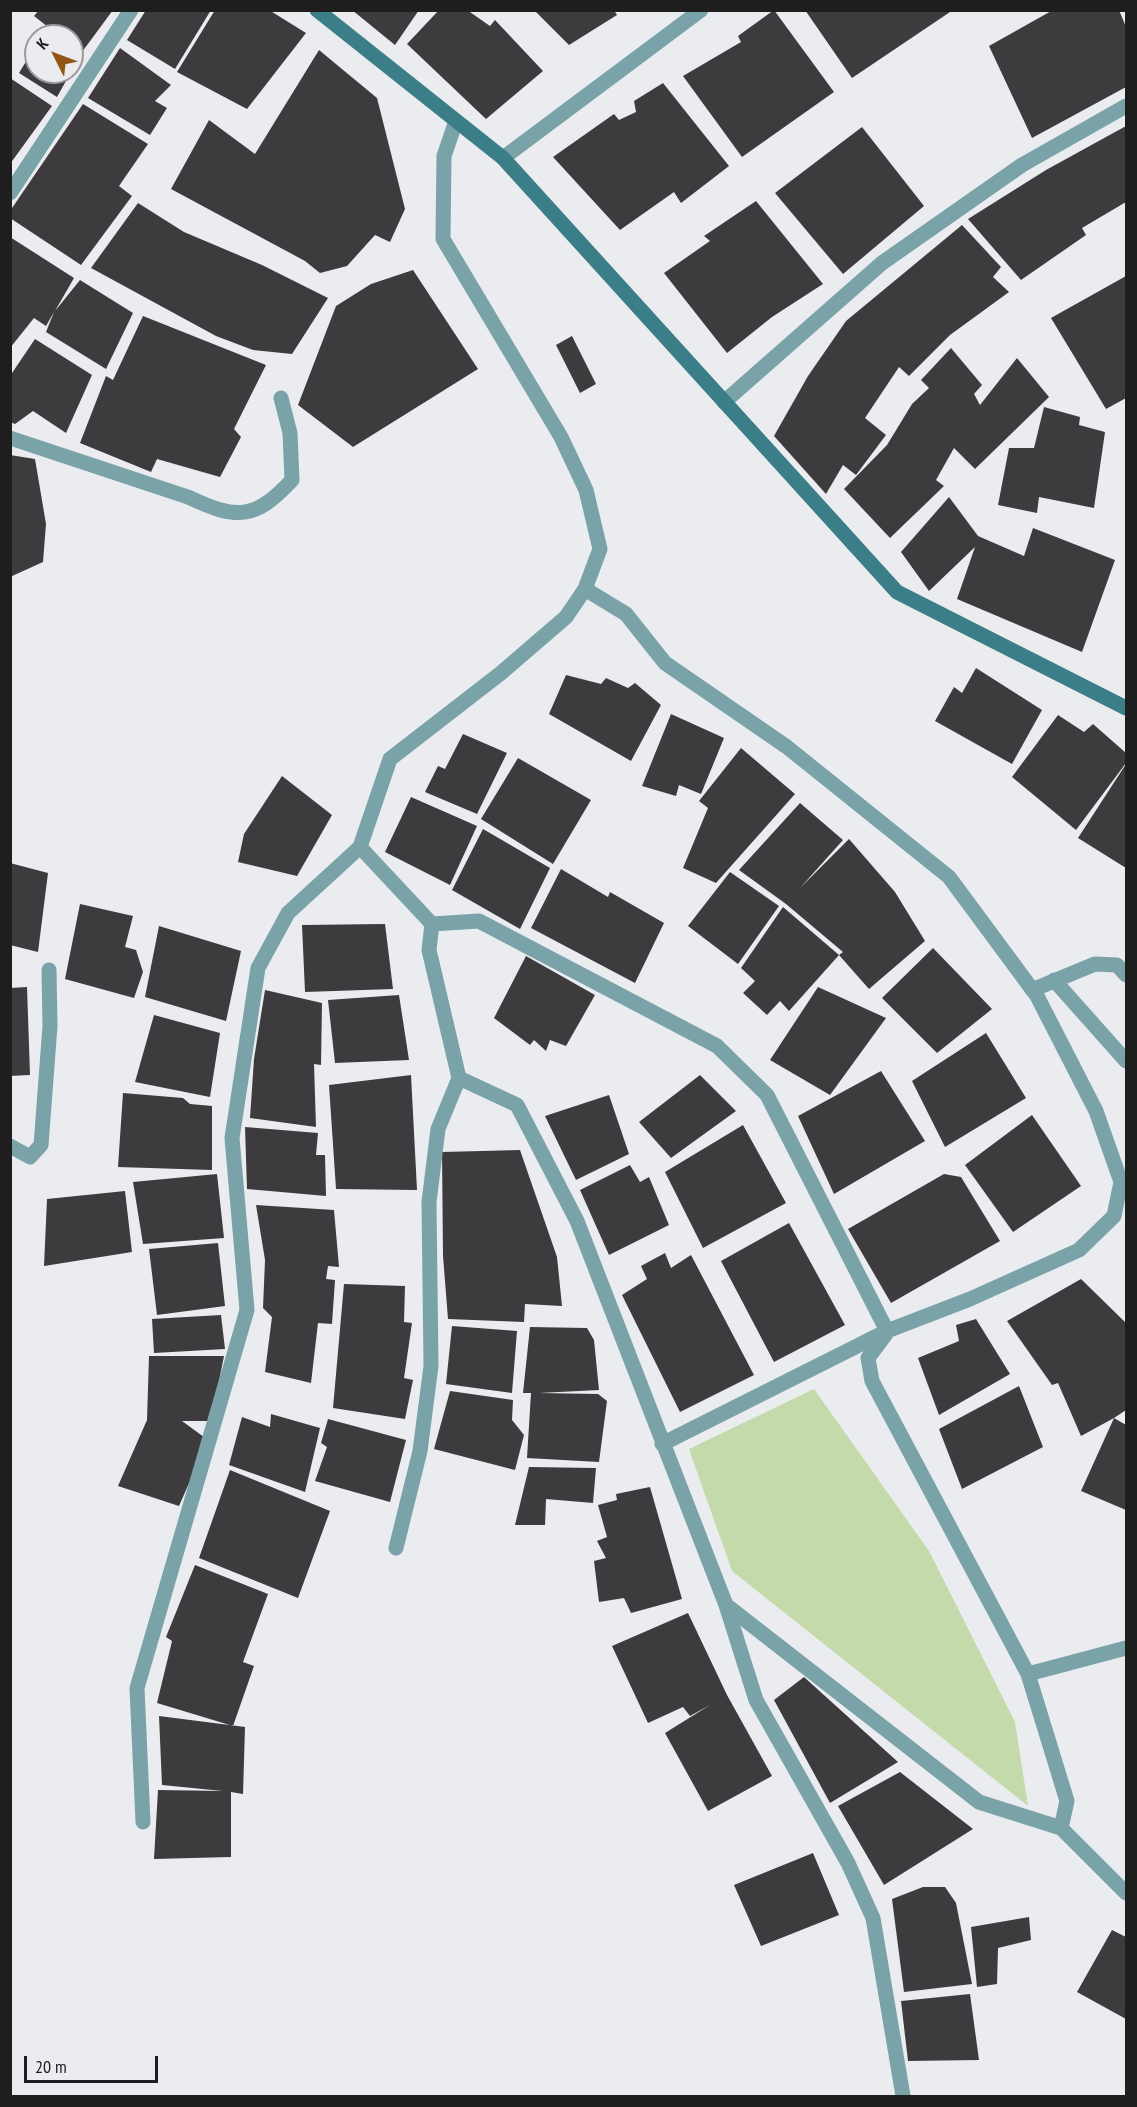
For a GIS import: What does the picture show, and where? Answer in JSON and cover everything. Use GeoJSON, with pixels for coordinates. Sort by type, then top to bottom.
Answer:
{"type":"FeatureCollection","features":[{"type":"Feature","properties":{"kind":"street"},"geometry":{"type":"LineString","coordinates":[[10,193],[131,10]]}},
{"type":"Feature","properties":{"kind":"street"},"geometry":{"type":"LineString","coordinates":[[317,10],[503,158],[897,592],[1126,708]]}},
{"type":"Feature","properties":{"kind":"street"},"geometry":{"type":"LineString","coordinates":[[503,158],[701,10]]}},
{"type":"Feature","properties":{"kind":"street"},"geometry":{"type":"LineString","coordinates":[[724,402],[882,263],[1022,165],[1126,106]]}},
{"type":"Feature","properties":{"kind":"street"},"geometry":{"type":"LineString","coordinates":[[143,1822],[137,1689],[247,1310],[232,1138],[258,968],[288,913],[360,847],[390,759],[501,673],[566,617],[585,589],[600,549],[586,490],[561,437],[443,239],[444,156],[456,121]]}},
{"type":"Feature","properties":{"kind":"street"},"geometry":{"type":"LineString","coordinates":[[10,438],[188,497],[216,510],[247,513],[272,502],[292,480],[290,433],[281,398]]}},
{"type":"Feature","properties":{"kind":"street"},"geometry":{"type":"LineString","coordinates":[[585,589],[626,614],[665,663],[787,747],[949,877],[1032,990],[1096,1111],[1121,1182],[1114,1216],[1079,1250],[970,1299],[887,1331],[662,1444]]}},
{"type":"Feature","properties":{"kind":"street"},"geometry":{"type":"LineString","coordinates":[[360,847],[432,924],[429,950],[459,1078],[438,1129],[429,1202],[431,1366],[420,1450],[396,1548]]}},
{"type":"Feature","properties":{"kind":"street"},"geometry":{"type":"LineString","coordinates":[[432,924],[479,921],[717,1046],[767,1095],[887,1331]]}},
{"type":"Feature","properties":{"kind":"street"},"geometry":{"type":"LineString","coordinates":[[1032,990],[1095,964],[1117,965],[1126,975]]}},
{"type":"Feature","properties":{"kind":"street"},"geometry":{"type":"LineString","coordinates":[[10,1146],[30,1157],[41,1144],[50,1026],[49,970]]}},
{"type":"Feature","properties":{"kind":"street"},"geometry":{"type":"LineString","coordinates":[[1054,980],[1126,1061]]}},
{"type":"Feature","properties":{"kind":"street"},"geometry":{"type":"LineString","coordinates":[[459,1078],[517,1105],[577,1221],[726,1605],[756,1700],[848,1863],[873,1918],[903,2097]]}},
{"type":"Feature","properties":{"kind":"street"},"geometry":{"type":"LineString","coordinates":[[887,1331],[868,1358],[872,1381],[1028,1674],[1066,1800],[1061,1828]]}},
{"type":"Feature","properties":{"kind":"street"},"geometry":{"type":"LineString","coordinates":[[726,1605],[979,1803],[1061,1828],[1126,1893]]}},
{"type":"Feature","properties":{"kind":"street"},"geometry":{"type":"LineString","coordinates":[[1028,1674],[1126,1648]]}},
{"type":"Feature","properties":{"kind":"green space"},"geometry":{"type":"Polygon","coordinates":[[[814,1389],[929,1551],[1015,1722],[1028,1806],[732,1571],[689,1449],[814,1389]]]}},
{"type":"Feature","properties":{"kind":"building"},"geometry":{"type":"Polygon","coordinates":[[[39,10],[113,10],[84,49],[84,24],[44,24],[34,16],[39,10]]]}},
{"type":"Feature","properties":{"kind":"building"},"geometry":{"type":"Polygon","coordinates":[[[146,10],[211,10],[175,69],[127,40],[146,10]]]}},
{"type":"Feature","properties":{"kind":"building"},"geometry":{"type":"Polygon","coordinates":[[[215,10],[269,10],[306,33],[247,109],[177,72],[215,10]]]}},
{"type":"Feature","properties":{"kind":"building"},"geometry":{"type":"Polygon","coordinates":[[[352,10],[419,10],[395,45],[352,10]]]}},
{"type":"Feature","properties":{"kind":"building"},"geometry":{"type":"Polygon","coordinates":[[[439,10],[467,10],[490,26],[495,20],[543,71],[486,119],[407,44],[439,10]]]}},
{"type":"Feature","properties":{"kind":"building"},"geometry":{"type":"Polygon","coordinates":[[[534,10],[614,10],[617,15],[569,45],[534,10]]]}},
{"type":"Feature","properties":{"kind":"building"},"geometry":{"type":"Polygon","coordinates":[[[774,10],[834,92],[742,157],[683,76],[741,42],[738,36],[774,10]]]}},
{"type":"Feature","properties":{"kind":"building"},"geometry":{"type":"Polygon","coordinates":[[[805,10],[953,10],[852,78],[805,10]]]}},
{"type":"Feature","properties":{"kind":"building"},"geometry":{"type":"Polygon","coordinates":[[[1053,10],[1119,10],[1126,27],[1126,87],[1032,138],[989,46],[1053,10]]]}},
{"type":"Feature","properties":{"kind":"building"},"geometry":{"type":"Polygon","coordinates":[[[120,48],[171,85],[155,101],[167,108],[150,135],[88,98],[120,48]]]}},
{"type":"Feature","properties":{"kind":"building"},"geometry":{"type":"Polygon","coordinates":[[[319,50],[377,98],[405,209],[390,242],[375,235],[347,266],[320,273],[305,261],[171,189],[209,120],[255,154],[319,50]]]}},
{"type":"Feature","properties":{"kind":"building"},"geometry":{"type":"Polygon","coordinates":[[[24,65],[24,76],[19,73],[24,65]]]}},
{"type":"Feature","properties":{"kind":"building"},"geometry":{"type":"Polygon","coordinates":[[[10,78],[52,106],[10,164],[10,78]]]}},
{"type":"Feature","properties":{"kind":"building"},"geometry":{"type":"Polygon","coordinates":[[[663,83],[729,166],[681,203],[674,192],[620,230],[553,157],[614,114],[619,120],[636,112],[634,101],[663,83]]]}},
{"type":"Feature","properties":{"kind":"building"},"geometry":{"type":"Polygon","coordinates":[[[36,84],[64,84],[57,97],[36,84]]]}},
{"type":"Feature","properties":{"kind":"building"},"geometry":{"type":"Polygon","coordinates":[[[83,104],[148,144],[119,186],[132,196],[81,265],[10,218],[10,211],[83,104]]]}},
{"type":"Feature","properties":{"kind":"building"},"geometry":{"type":"Polygon","coordinates":[[[1126,126],[1126,202],[1082,228],[1086,235],[1021,280],[968,219],[1046,170],[1126,126]]]}},
{"type":"Feature","properties":{"kind":"building"},"geometry":{"type":"Polygon","coordinates":[[[862,127],[924,206],[843,274],[775,193],[862,127]]]}},
{"type":"Feature","properties":{"kind":"building"},"geometry":{"type":"Polygon","coordinates":[[[756,201],[823,284],[772,317],[727,353],[664,273],[710,241],[704,236],[756,201]]]}},
{"type":"Feature","properties":{"kind":"building"},"geometry":{"type":"Polygon","coordinates":[[[138,203],[184,232],[262,265],[328,298],[292,354],[253,350],[216,336],[91,268],[138,203]]]}},
{"type":"Feature","properties":{"kind":"building"},"geometry":{"type":"Polygon","coordinates":[[[962,225],[1001,267],[993,277],[1009,292],[950,335],[909,376],[899,367],[865,418],[886,435],[856,475],[843,465],[826,494],[774,436],[808,376],[846,321],[962,225]]]}},
{"type":"Feature","properties":{"kind":"building"},"geometry":{"type":"Polygon","coordinates":[[[10,237],[74,278],[55,311],[80,280],[133,313],[106,369],[46,332],[54,312],[46,326],[34,318],[10,348],[10,237]]]}},
{"type":"Feature","properties":{"kind":"building"},"geometry":{"type":"Polygon","coordinates":[[[413,270],[478,369],[353,447],[298,405],[336,306],[371,284],[413,270]]]}},
{"type":"Feature","properties":{"kind":"building"},"geometry":{"type":"Polygon","coordinates":[[[1126,276],[1126,398],[1106,409],[1051,318],[1126,276]]]}},
{"type":"Feature","properties":{"kind":"building"},"geometry":{"type":"Polygon","coordinates":[[[143,316],[266,365],[234,429],[241,437],[220,477],[157,459],[151,472],[80,443],[106,376],[113,380],[143,316]]]}},
{"type":"Feature","properties":{"kind":"building"},"geometry":{"type":"Polygon","coordinates":[[[572,336],[596,384],[580,393],[556,345],[572,336]]]}},
{"type":"Feature","properties":{"kind":"building"},"geometry":{"type":"Polygon","coordinates":[[[35,339],[92,375],[66,433],[33,411],[15,424],[10,422],[10,376],[35,339]]]}},
{"type":"Feature","properties":{"kind":"building"},"geometry":{"type":"Polygon","coordinates":[[[951,348],[982,385],[974,394],[980,405],[1017,358],[1049,397],[975,469],[954,448],[936,480],[944,486],[890,538],[844,489],[887,445],[912,404],[929,388],[921,380],[951,348]]]}},
{"type":"Feature","properties":{"kind":"building"},"geometry":{"type":"Polygon","coordinates":[[[1044,407],[1080,417],[1079,425],[1105,432],[1094,508],[1039,497],[1037,513],[998,505],[1009,448],[1034,448],[1044,407]]]}},
{"type":"Feature","properties":{"kind":"building"},"geometry":{"type":"Polygon","coordinates":[[[10,455],[35,459],[46,524],[43,562],[10,577],[10,455]]]}},
{"type":"Feature","properties":{"kind":"building"},"geometry":{"type":"Polygon","coordinates":[[[949,497],[978,536],[1024,556],[1033,528],[1115,560],[1082,652],[957,599],[975,547],[929,591],[901,552],[949,497]]]}},
{"type":"Feature","properties":{"kind":"building"},"geometry":{"type":"Polygon","coordinates":[[[976,668],[1042,710],[1012,764],[935,721],[954,687],[962,693],[976,668]]]}},
{"type":"Feature","properties":{"kind":"building"},"geometry":{"type":"Polygon","coordinates":[[[566,675],[601,684],[606,678],[628,688],[635,683],[661,705],[631,761],[549,714],[566,675]]]}},
{"type":"Feature","properties":{"kind":"building"},"geometry":{"type":"Polygon","coordinates":[[[671,714],[724,738],[701,794],[679,785],[676,796],[642,786],[671,714]]]}},
{"type":"Feature","properties":{"kind":"building"},"geometry":{"type":"Polygon","coordinates":[[[1058,715],[1084,732],[1093,724],[1126,753],[1126,763],[1076,830],[1012,777],[1058,715]]]}},
{"type":"Feature","properties":{"kind":"building"},"geometry":{"type":"Polygon","coordinates":[[[463,734],[507,753],[477,814],[425,792],[438,766],[445,769],[463,734]]]}},
{"type":"Feature","properties":{"kind":"building"},"geometry":{"type":"Polygon","coordinates":[[[741,748],[795,794],[716,883],[683,868],[708,808],[699,801],[741,748]]]}},
{"type":"Feature","properties":{"kind":"building"},"geometry":{"type":"Polygon","coordinates":[[[518,758],[591,800],[553,864],[481,819],[518,758]]]}},
{"type":"Feature","properties":{"kind":"building"},"geometry":{"type":"Polygon","coordinates":[[[1126,764],[1126,868],[1078,838],[1126,764]]]}},
{"type":"Feature","properties":{"kind":"building"},"geometry":{"type":"Polygon","coordinates":[[[282,776],[332,815],[297,876],[238,862],[244,834],[282,776]]]}},
{"type":"Feature","properties":{"kind":"building"},"geometry":{"type":"Polygon","coordinates":[[[411,797],[477,826],[450,885],[385,852],[411,797]]]}},
{"type":"Feature","properties":{"kind":"building"},"geometry":{"type":"Polygon","coordinates":[[[800,803],[843,840],[800,888],[849,839],[895,892],[925,941],[869,989],[839,955],[843,952],[786,904],[739,870],[800,803]]]}},
{"type":"Feature","properties":{"kind":"building"},"geometry":{"type":"Polygon","coordinates":[[[483,829],[550,868],[520,929],[452,890],[483,829]]]}},
{"type":"Feature","properties":{"kind":"building"},"geometry":{"type":"Polygon","coordinates":[[[10,863],[48,873],[38,952],[10,945],[10,863]]]}},
{"type":"Feature","properties":{"kind":"building"},"geometry":{"type":"Polygon","coordinates":[[[561,869],[608,897],[610,892],[664,923],[635,983],[531,928],[561,869]]]}},
{"type":"Feature","properties":{"kind":"building"},"geometry":{"type":"Polygon","coordinates":[[[730,872],[779,906],[738,964],[688,926],[730,872]]]}},
{"type":"Feature","properties":{"kind":"building"},"geometry":{"type":"Polygon","coordinates":[[[80,904],[133,916],[125,947],[136,950],[143,972],[134,998],[65,979],[80,904]]]}},
{"type":"Feature","properties":{"kind":"building"},"geometry":{"type":"Polygon","coordinates":[[[783,907],[839,955],[789,1011],[780,1001],[767,1015],[743,993],[755,981],[741,968],[783,907]]]}},
{"type":"Feature","properties":{"kind":"building"},"geometry":{"type":"Polygon","coordinates":[[[385,924],[393,989],[305,992],[302,925],[385,924]]]}},
{"type":"Feature","properties":{"kind":"building"},"geometry":{"type":"Polygon","coordinates":[[[159,926],[241,951],[226,1021],[145,997],[159,926]]]}},
{"type":"Feature","properties":{"kind":"building"},"geometry":{"type":"Polygon","coordinates":[[[933,948],[992,1009],[937,1053],[882,998],[933,948]]]}},
{"type":"Feature","properties":{"kind":"building"},"geometry":{"type":"Polygon","coordinates":[[[526,956],[595,995],[566,1046],[550,1040],[546,1051],[534,1040],[530,1045],[494,1018],[526,956]]]}},
{"type":"Feature","properties":{"kind":"building"},"geometry":{"type":"Polygon","coordinates":[[[27,987],[30,1075],[10,1076],[10,988],[27,987]]]}},
{"type":"Feature","properties":{"kind":"building"},"geometry":{"type":"Polygon","coordinates":[[[818,987],[886,1018],[830,1095],[770,1060],[818,987]]]}},
{"type":"Feature","properties":{"kind":"building"},"geometry":{"type":"Polygon","coordinates":[[[265,990],[322,1003],[321,1065],[314,1064],[316,1127],[250,1118],[254,1059],[265,990]]]}},
{"type":"Feature","properties":{"kind":"building"},"geometry":{"type":"Polygon","coordinates":[[[399,995],[409,1060],[335,1063],[328,1000],[399,995]]]}},
{"type":"Feature","properties":{"kind":"building"},"geometry":{"type":"Polygon","coordinates":[[[154,1015],[220,1033],[210,1097],[135,1082],[154,1015]]]}},
{"type":"Feature","properties":{"kind":"building"},"geometry":{"type":"Polygon","coordinates":[[[986,1033],[1026,1098],[945,1147],[912,1081],[986,1033]]]}},
{"type":"Feature","properties":{"kind":"building"},"geometry":{"type":"Polygon","coordinates":[[[881,1071],[925,1141],[834,1194],[798,1116],[881,1071]]]}},
{"type":"Feature","properties":{"kind":"building"},"geometry":{"type":"Polygon","coordinates":[[[411,1075],[417,1190],[336,1189],[329,1085],[411,1075]]]}},
{"type":"Feature","properties":{"kind":"building"},"geometry":{"type":"Polygon","coordinates":[[[700,1075],[736,1111],[671,1158],[639,1122],[700,1075]]]}},
{"type":"Feature","properties":{"kind":"building"},"geometry":{"type":"Polygon","coordinates":[[[123,1093],[183,1098],[190,1104],[212,1106],[212,1170],[118,1167],[123,1093]]]}},
{"type":"Feature","properties":{"kind":"building"},"geometry":{"type":"Polygon","coordinates":[[[609,1095],[629,1154],[576,1180],[545,1116],[609,1095]]]}},
{"type":"Feature","properties":{"kind":"building"},"geometry":{"type":"Polygon","coordinates":[[[1032,1115],[1081,1186],[1013,1232],[965,1165],[1032,1115]]]}},
{"type":"Feature","properties":{"kind":"building"},"geometry":{"type":"Polygon","coordinates":[[[743,1125],[786,1203],[703,1248],[665,1172],[743,1125]]]}},
{"type":"Feature","properties":{"kind":"building"},"geometry":{"type":"Polygon","coordinates":[[[245,1127],[318,1133],[316,1155],[325,1155],[326,1196],[247,1189],[245,1127]]]}},
{"type":"Feature","properties":{"kind":"building"},"geometry":{"type":"Polygon","coordinates":[[[520,1150],[557,1257],[562,1306],[525,1304],[524,1322],[448,1319],[443,1256],[442,1152],[520,1150]]]}},
{"type":"Feature","properties":{"kind":"building"},"geometry":{"type":"Polygon","coordinates":[[[630,1165],[640,1182],[649,1177],[669,1225],[609,1255],[580,1190],[630,1165]]]}},
{"type":"Feature","properties":{"kind":"building"},"geometry":{"type":"Polygon","coordinates":[[[217,1174],[224,1238],[143,1244],[133,1182],[217,1174]]]}},
{"type":"Feature","properties":{"kind":"building"},"geometry":{"type":"Polygon","coordinates":[[[944,1174],[961,1177],[1000,1241],[891,1303],[848,1229],[944,1174]]]}},
{"type":"Feature","properties":{"kind":"building"},"geometry":{"type":"Polygon","coordinates":[[[125,1191],[132,1252],[44,1266],[47,1199],[125,1191]]]}},
{"type":"Feature","properties":{"kind":"building"},"geometry":{"type":"Polygon","coordinates":[[[256,1205],[334,1210],[339,1267],[328,1266],[326,1279],[335,1280],[332,1324],[318,1323],[311,1383],[265,1372],[272,1317],[263,1308],[265,1260],[256,1205]]]}},
{"type":"Feature","properties":{"kind":"building"},"geometry":{"type":"Polygon","coordinates":[[[789,1223],[845,1325],[774,1362],[721,1261],[789,1223]]]}},
{"type":"Feature","properties":{"kind":"building"},"geometry":{"type":"Polygon","coordinates":[[[218,1243],[225,1306],[157,1315],[149,1249],[218,1243]]]}},
{"type":"Feature","properties":{"kind":"building"},"geometry":{"type":"Polygon","coordinates":[[[665,1253],[671,1268],[691,1255],[754,1375],[680,1412],[622,1295],[647,1279],[641,1266],[665,1253]]]}},
{"type":"Feature","properties":{"kind":"building"},"geometry":{"type":"Polygon","coordinates":[[[1081,1279],[1126,1323],[1126,1410],[1081,1436],[1058,1383],[1052,1385],[1007,1321],[1081,1279]]]}},
{"type":"Feature","properties":{"kind":"building"},"geometry":{"type":"Polygon","coordinates":[[[344,1284],[405,1286],[404,1322],[412,1323],[404,1378],[413,1380],[405,1419],[333,1408],[344,1284]]]}},
{"type":"Feature","properties":{"kind":"building"},"geometry":{"type":"Polygon","coordinates":[[[221,1315],[225,1349],[154,1353],[152,1319],[221,1315]]]}},
{"type":"Feature","properties":{"kind":"building"},"geometry":{"type":"Polygon","coordinates":[[[976,1319],[1010,1374],[939,1415],[918,1358],[959,1341],[956,1325],[976,1319]]]}},
{"type":"Feature","properties":{"kind":"building"},"geometry":{"type":"Polygon","coordinates":[[[452,1326],[517,1331],[512,1393],[446,1384],[452,1326]]]}},
{"type":"Feature","properties":{"kind":"building"},"geometry":{"type":"Polygon","coordinates":[[[530,1327],[587,1328],[594,1340],[599,1390],[539,1393],[598,1394],[607,1401],[599,1462],[527,1458],[531,1393],[523,1393],[530,1327]]]}},
{"type":"Feature","properties":{"kind":"building"},"geometry":{"type":"Polygon","coordinates":[[[149,1356],[224,1356],[211,1421],[182,1421],[208,1440],[179,1506],[118,1486],[147,1420],[149,1356]]]}},
{"type":"Feature","properties":{"kind":"building"},"geometry":{"type":"Polygon","coordinates":[[[1019,1386],[1043,1447],[962,1489],[939,1429],[1019,1386]]]}},
{"type":"Feature","properties":{"kind":"building"},"geometry":{"type":"Polygon","coordinates":[[[450,1391],[513,1400],[512,1420],[524,1435],[515,1470],[434,1449],[450,1391]]]}},
{"type":"Feature","properties":{"kind":"building"},"geometry":{"type":"Polygon","coordinates":[[[271,1414],[320,1428],[305,1492],[229,1465],[242,1417],[270,1427],[271,1414]]]}},
{"type":"Feature","properties":{"kind":"building"},"geometry":{"type":"Polygon","coordinates":[[[1114,1418],[1126,1425],[1126,1510],[1081,1491],[1114,1418]]]}},
{"type":"Feature","properties":{"kind":"building"},"geometry":{"type":"Polygon","coordinates":[[[328,1419],[406,1440],[390,1502],[315,1481],[327,1447],[321,1443],[328,1419]]]}},
{"type":"Feature","properties":{"kind":"building"},"geometry":{"type":"Polygon","coordinates":[[[529,1467],[596,1468],[593,1503],[546,1499],[545,1525],[515,1525],[529,1467]]]}},
{"type":"Feature","properties":{"kind":"building"},"geometry":{"type":"Polygon","coordinates":[[[230,1470],[330,1511],[298,1598],[199,1558],[230,1470]]]}},
{"type":"Feature","properties":{"kind":"building"},"geometry":{"type":"Polygon","coordinates":[[[650,1487],[682,1599],[631,1613],[624,1598],[599,1602],[594,1561],[606,1558],[597,1541],[607,1537],[598,1505],[617,1500],[616,1494],[650,1487]]]}},
{"type":"Feature","properties":{"kind":"building"},"geometry":{"type":"Polygon","coordinates":[[[195,1565],[268,1594],[243,1662],[254,1666],[233,1726],[157,1703],[172,1641],[166,1637],[195,1565]]]}},
{"type":"Feature","properties":{"kind":"building"},"geometry":{"type":"Polygon","coordinates":[[[688,1613],[727,1695],[772,1776],[708,1811],[665,1733],[710,1705],[690,1716],[683,1707],[648,1723],[612,1646],[688,1613]]]}},
{"type":"Feature","properties":{"kind":"building"},"geometry":{"type":"Polygon","coordinates":[[[804,1677],[898,1762],[830,1803],[774,1700],[804,1677]]]}},
{"type":"Feature","properties":{"kind":"building"},"geometry":{"type":"Polygon","coordinates":[[[159,1716],[245,1727],[243,1794],[231,1792],[231,1857],[154,1859],[158,1790],[223,1791],[162,1785],[159,1716]]]}},
{"type":"Feature","properties":{"kind":"building"},"geometry":{"type":"Polygon","coordinates":[[[900,1772],[973,1829],[884,1885],[838,1806],[900,1772]]]}},
{"type":"Feature","properties":{"kind":"building"},"geometry":{"type":"Polygon","coordinates":[[[813,1853],[839,1915],[761,1946],[734,1885],[813,1853]]]}},
{"type":"Feature","properties":{"kind":"building"},"geometry":{"type":"Polygon","coordinates":[[[923,1887],[945,1887],[956,1903],[972,1984],[904,1992],[892,1899],[923,1887]]]}},
{"type":"Feature","properties":{"kind":"building"},"geometry":{"type":"Polygon","coordinates":[[[1029,1917],[1031,1940],[998,1948],[997,1984],[977,1987],[971,1927],[1029,1917]]]}},
{"type":"Feature","properties":{"kind":"building"},"geometry":{"type":"Polygon","coordinates":[[[1112,1930],[1126,1937],[1126,2019],[1077,1992],[1112,1930]]]}},
{"type":"Feature","properties":{"kind":"building"},"geometry":{"type":"Polygon","coordinates":[[[970,1994],[979,2060],[908,2061],[901,2001],[970,1994]]]}}]}
